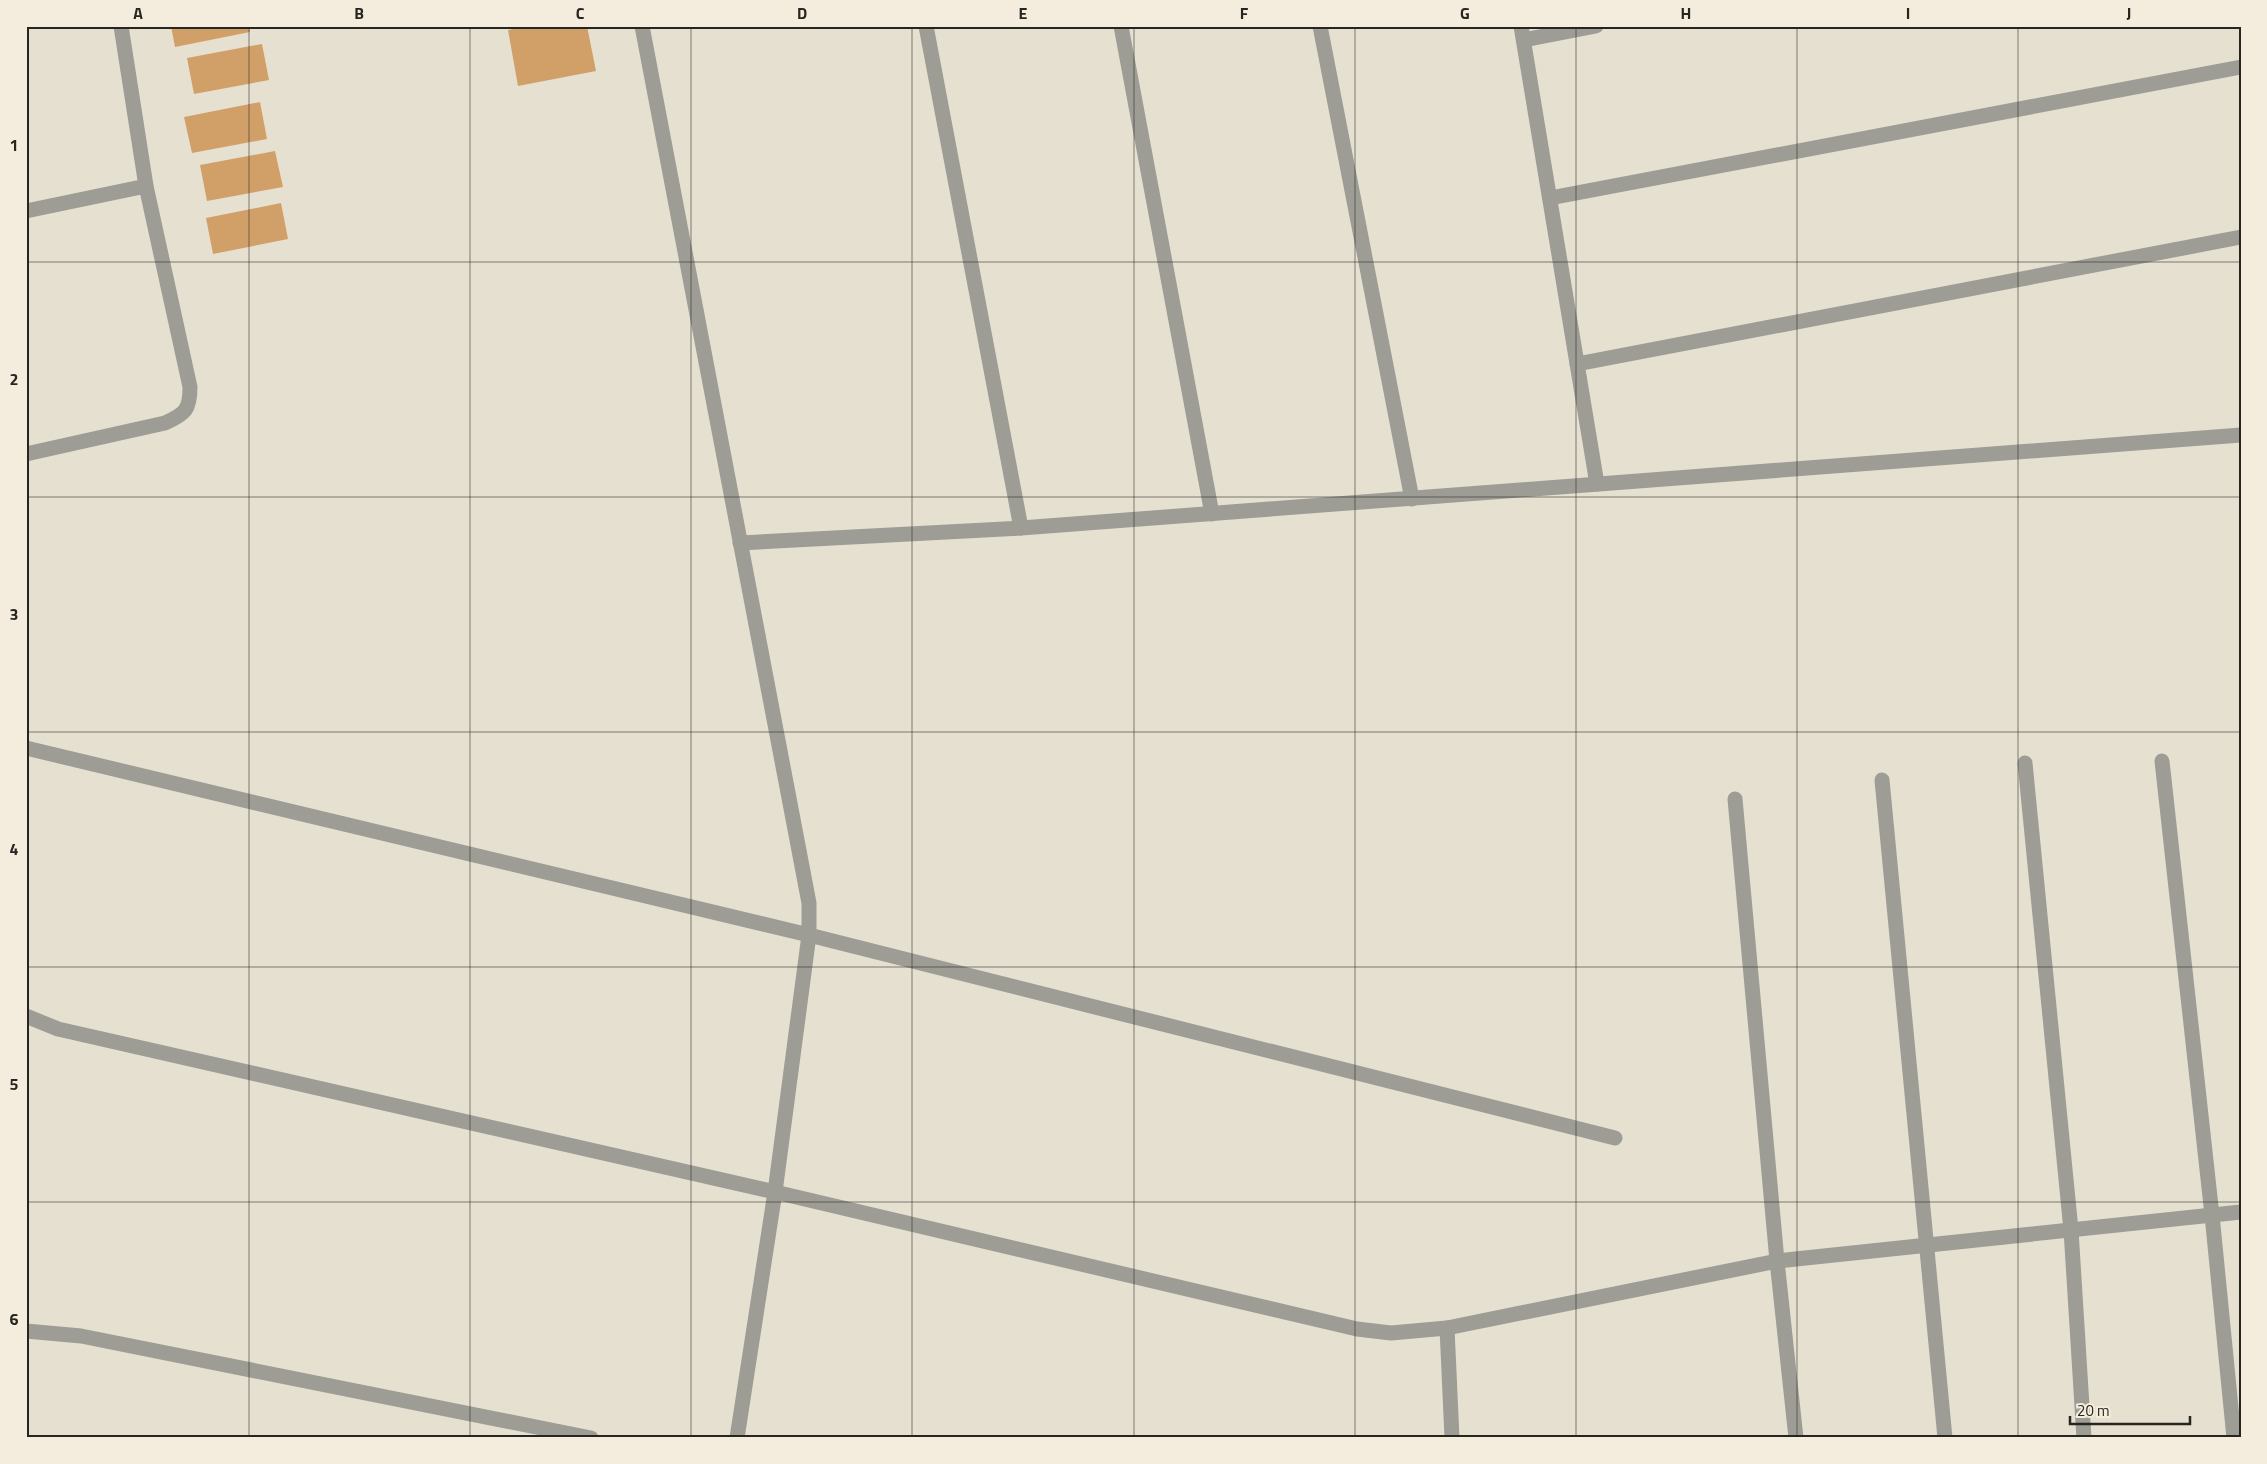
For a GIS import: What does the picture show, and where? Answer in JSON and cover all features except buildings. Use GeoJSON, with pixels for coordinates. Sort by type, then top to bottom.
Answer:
{"type":"FeatureCollection","features":[{"type":"Feature","properties":{"kind":"street"},"geometry":{"type":"LineString","coordinates":[[26,454],[165,423],[182,415],[190,403],[190,387],[146,186],[120,26]]}},
{"type":"Feature","properties":{"kind":"street"},"geometry":{"type":"LineString","coordinates":[[642,26],[809,904],[809,935],[775,1192],[737,1438]]}},
{"type":"Feature","properties":{"kind":"street"},"geometry":{"type":"LineString","coordinates":[[926,26],[1021,528]]}},
{"type":"Feature","properties":{"kind":"street"},"geometry":{"type":"LineString","coordinates":[[1121,26],[1212,514]]}},
{"type":"Feature","properties":{"kind":"street"},"geometry":{"type":"LineString","coordinates":[[1320,26],[1412,499]]}},
{"type":"Feature","properties":{"kind":"street"},"geometry":{"type":"LineString","coordinates":[[1596,26],[1523,33],[1597,484]]}},
{"type":"Feature","properties":{"kind":"street"},"geometry":{"type":"LineString","coordinates":[[1550,198],[2241,67]]}},
{"type":"Feature","properties":{"kind":"street"},"geometry":{"type":"LineString","coordinates":[[26,211],[146,186]]}},
{"type":"Feature","properties":{"kind":"street"},"geometry":{"type":"LineString","coordinates":[[1577,364],[2241,237]]}},
{"type":"Feature","properties":{"kind":"street"},"geometry":{"type":"LineString","coordinates":[[740,543],[1021,528],[2241,435]]}},
{"type":"Feature","properties":{"kind":"street"},"geometry":{"type":"LineString","coordinates":[[26,748],[809,935],[1615,1138]]}},
{"type":"Feature","properties":{"kind":"street"},"geometry":{"type":"LineString","coordinates":[[2162,761],[2212,1215],[2234,1438]]}},
{"type":"Feature","properties":{"kind":"street"},"geometry":{"type":"LineString","coordinates":[[2025,763],[2071,1230],[2084,1438]]}},
{"type":"Feature","properties":{"kind":"street"},"geometry":{"type":"LineString","coordinates":[[1882,780],[1945,1438]]}},
{"type":"Feature","properties":{"kind":"street"},"geometry":{"type":"LineString","coordinates":[[1735,799],[1777,1261],[1796,1438]]}},
{"type":"Feature","properties":{"kind":"street"},"geometry":{"type":"LineString","coordinates":[[26,1016],[58,1029],[775,1192],[1357,1330],[1391,1333],[1448,1328],[1777,1261],[2241,1212]]}},
{"type":"Feature","properties":{"kind":"street"},"geometry":{"type":"LineString","coordinates":[[1448,1328],[1452,1438]]}},
{"type":"Feature","properties":{"kind":"street"},"geometry":{"type":"LineString","coordinates":[[26,1331],[81,1336],[591,1438]]}}]}
